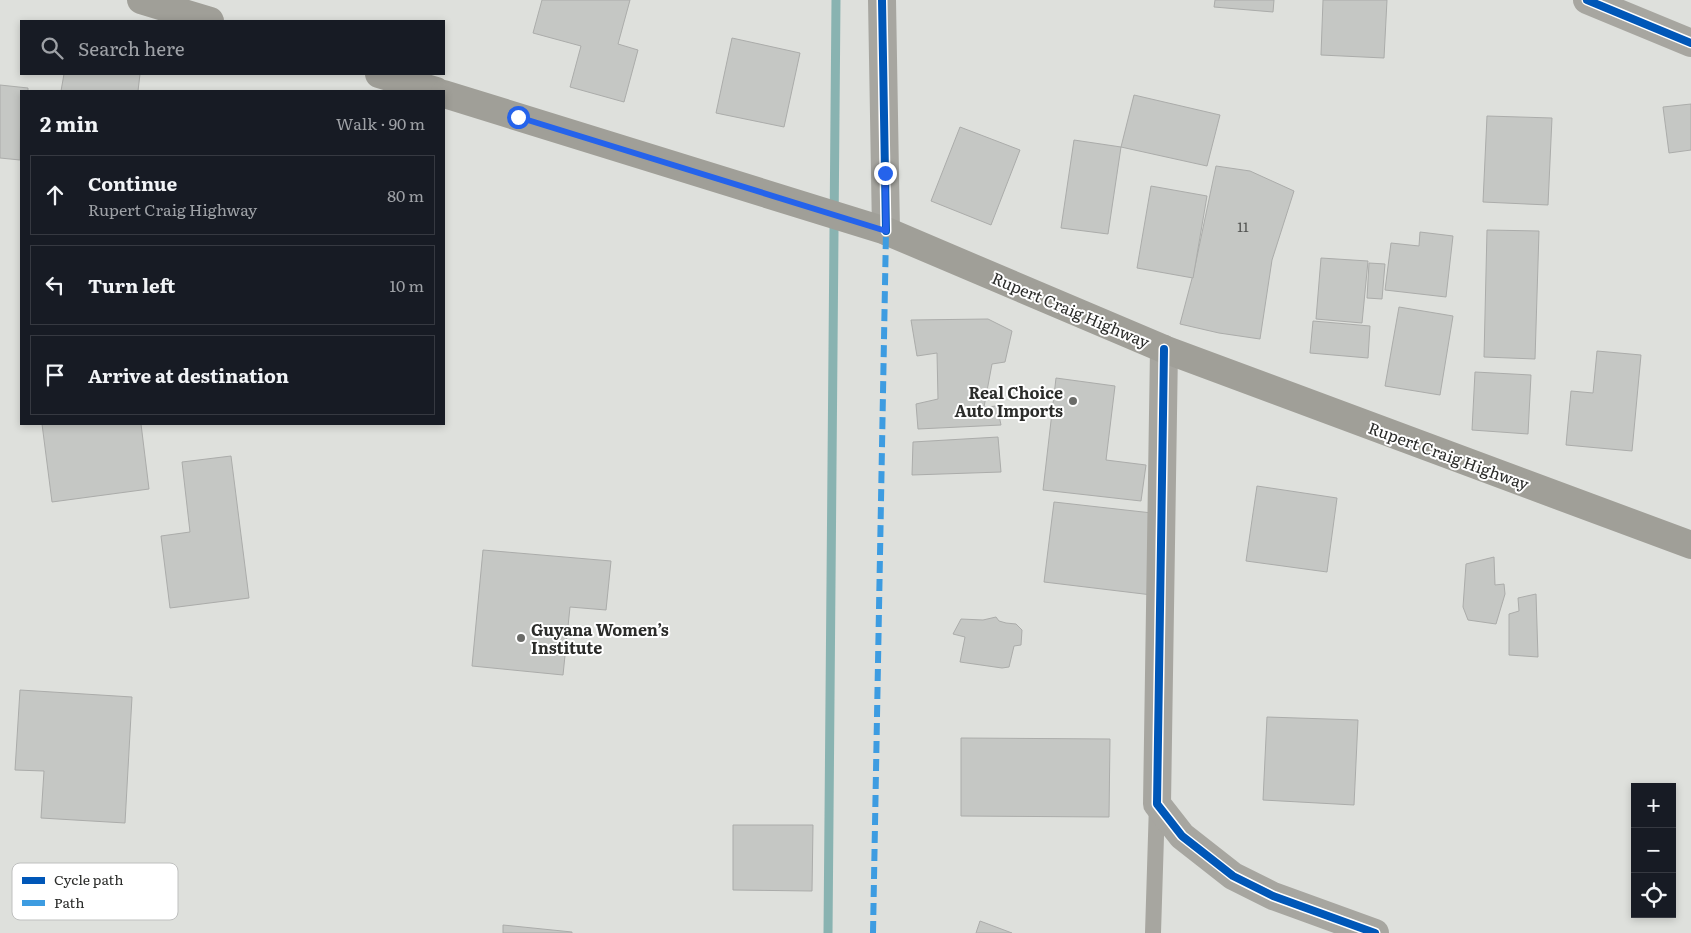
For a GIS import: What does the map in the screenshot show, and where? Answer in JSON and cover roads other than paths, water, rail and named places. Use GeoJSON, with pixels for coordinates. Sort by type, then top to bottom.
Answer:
{"type":"FeatureCollection","features":[{"type":"Feature","properties":{"kind":"main road"},"geometry":{"type":"LineString","coordinates":[[141,0],[207,20]]}},
{"type":"Feature","properties":{"kind":"main road"},"geometry":{"type":"LineString","coordinates":[[382,75],[433,90]]}},
{"type":"Feature","properties":{"kind":"main road","name":"Rupert Craig Highway"},"geometry":{"type":"LineString","coordinates":[[445,94],[886,231],[1164,349],[1691,545]]}},
{"type":"Feature","properties":{"kind":"street"},"geometry":{"type":"LineString","coordinates":[[882,0],[886,231]]}},
{"type":"Feature","properties":{"kind":"street"},"geometry":{"type":"LineString","coordinates":[[1587,0],[1691,43]]}},
{"type":"Feature","properties":{"kind":"street"},"geometry":{"type":"LineString","coordinates":[[1164,349],[1157,804],[1182,836],[1233,876],[1273,896],[1375,933]]}},
{"type":"Feature","properties":{"kind":"lane"},"geometry":{"type":"LineString","coordinates":[[1153,933],[1157,804]]}},
{"type":"Feature","properties":{"kind":"waterway"},"geometry":{"type":"LineString","coordinates":[[828,933],[836,0]]}},
{"type":"Feature","properties":{"kind":"place","name":"Real Choice Auto Imports"},"geometry":{"type":"Point","coordinates":[1073,401]}},
{"type":"Feature","properties":{"kind":"place","name":"Guyana Women’s Institute"},"geometry":{"type":"Point","coordinates":[521,638]}}]}
